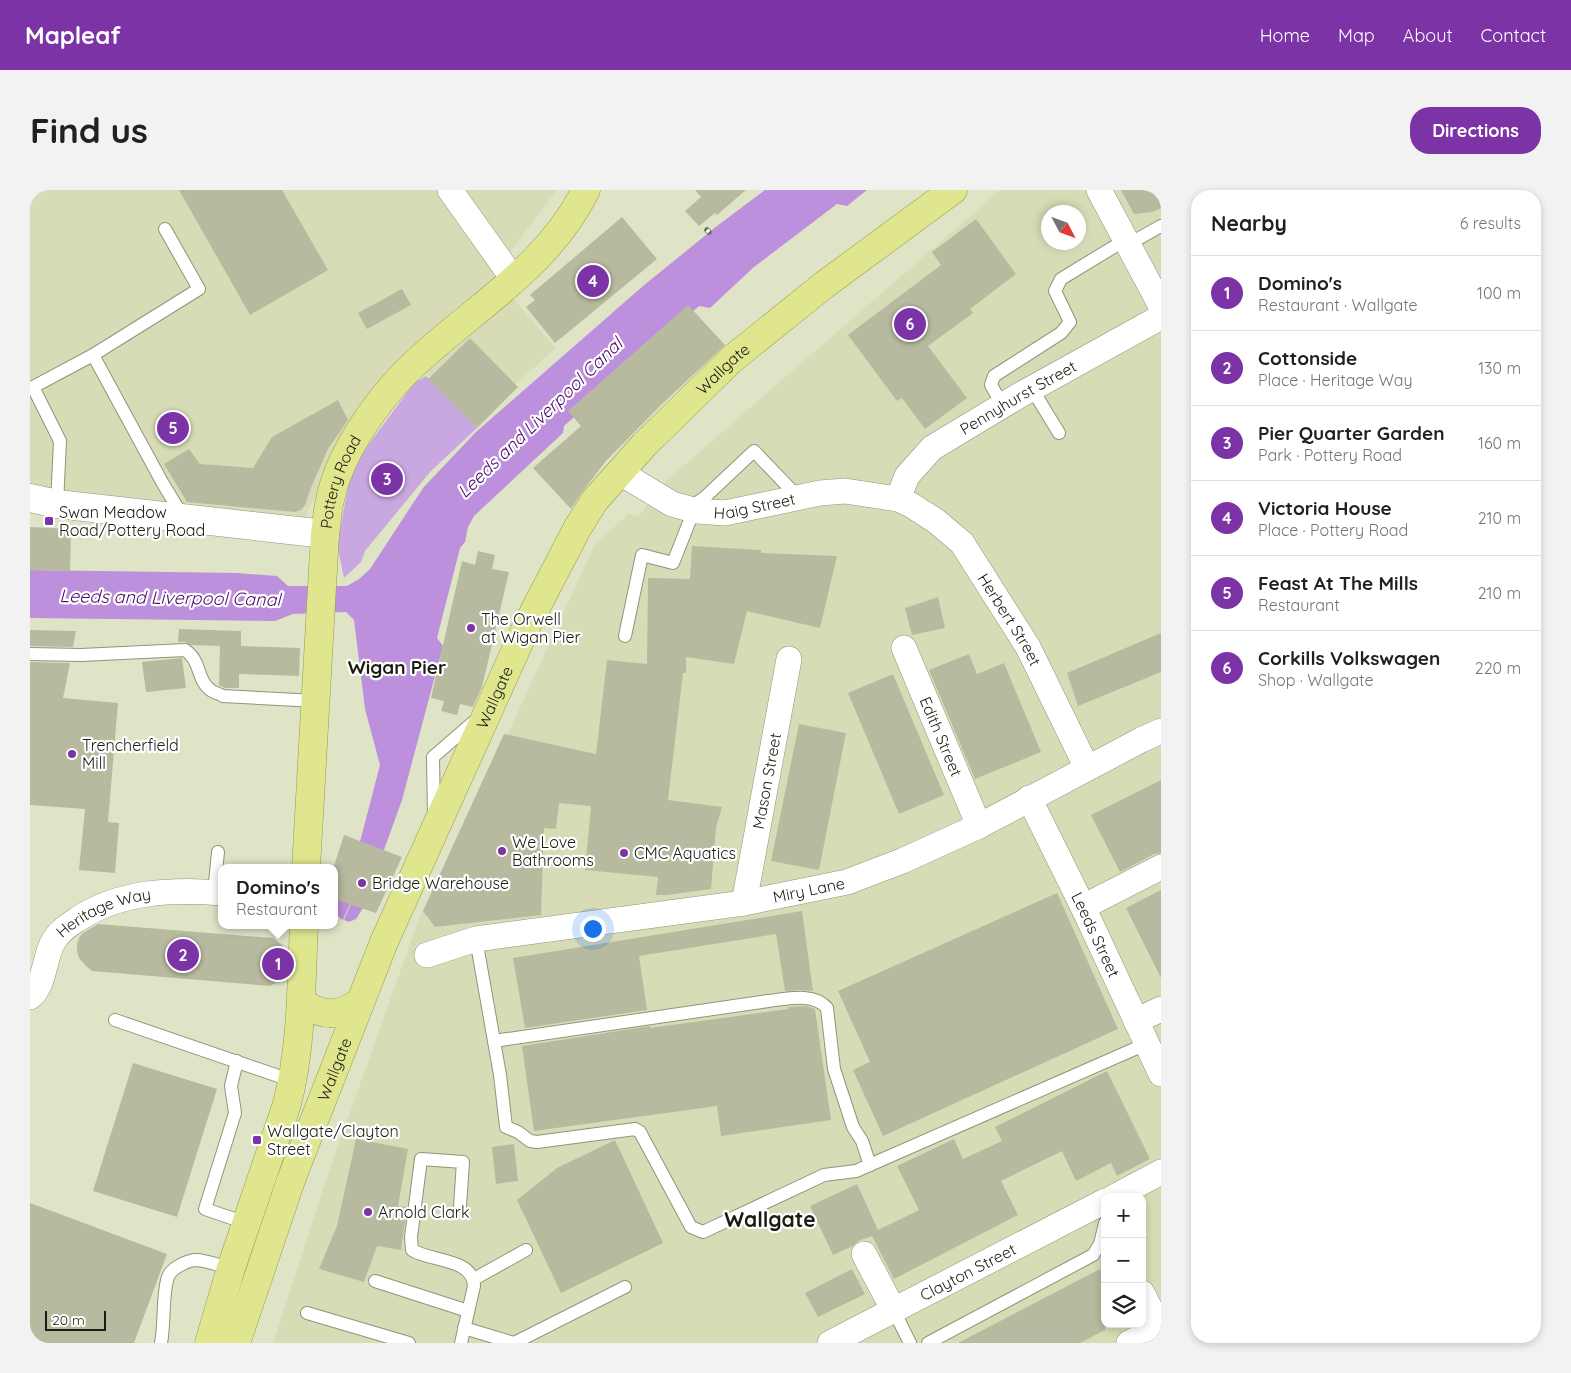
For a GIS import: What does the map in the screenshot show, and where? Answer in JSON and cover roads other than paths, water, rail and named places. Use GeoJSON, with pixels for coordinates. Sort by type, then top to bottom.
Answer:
{"type":"FeatureCollection","features":[{"type":"Feature","properties":{"kind":"highway","name":"Pottery Road"},"geometry":{"type":"LineString","coordinates":[[306,864],[324,544],[330,499],[339,470],[359,432],[405,373],[514,280],[554,239],[572,215],[586,190]]}},
{"type":"Feature","properties":{"kind":"highway","name":"Wallgate"},"geometry":{"type":"LineString","coordinates":[[236,1343],[291,1180],[402,900],[547,585],[578,526],[595,500],[647,441],[753,342],[824,284],[947,192]]}},
{"type":"Feature","properties":{"kind":"highway","name":"Wallgate"},"geometry":{"type":"LineString","coordinates":[[209,1343],[231,1268],[294,1081],[301,1002],[304,929]]}},
{"type":"Feature","properties":{"kind":"highway"},"geometry":{"type":"LineString","coordinates":[[301,1002],[310,1008],[329,1014],[340,1013],[360,1002]]}},
{"type":"Feature","properties":{"kind":"street"},"geometry":{"type":"LineString","coordinates":[[450,190],[514,280]]}},
{"type":"Feature","properties":{"kind":"street"},"geometry":{"type":"LineString","coordinates":[[1099,190],[1161,306]]}},
{"type":"Feature","properties":{"kind":"street","name":"Pennyhurst Street"},"geometry":{"type":"LineString","coordinates":[[898,499],[907,476],[932,448],[1032,389],[1161,317]]}},
{"type":"Feature","properties":{"kind":"street","name":"Haig Street"},"geometry":{"type":"LineString","coordinates":[[619,472],[672,504],[691,509],[725,512],[820,493],[845,491],[898,499]]}},
{"type":"Feature","properties":{"kind":"street"},"geometry":{"type":"LineString","coordinates":[[30,498],[57,504],[184,519],[324,544]]}},
{"type":"Feature","properties":{"kind":"street","name":"Herbert Street"},"geometry":{"type":"LineString","coordinates":[[898,499],[936,521],[962,543],[1028,647],[1087,768]]}},
{"type":"Feature","properties":{"kind":"street","name":"Edith Street"},"geometry":{"type":"LineString","coordinates":[[904,648],[979,826]]}},
{"type":"Feature","properties":{"kind":"street","name":"Mason Street"},"geometry":{"type":"LineString","coordinates":[[744,903],[789,659]]}},
{"type":"Feature","properties":{"kind":"street","name":"Miry Lane"},"geometry":{"type":"LineString","coordinates":[[427,955],[476,939],[744,903],[847,882],[902,861],[979,826],[1141,740],[1161,732]]}},
{"type":"Feature","properties":{"kind":"street","name":"Leeds Street"},"geometry":{"type":"LineString","coordinates":[[1029,798],[1083,907],[1161,1074]]}},
{"type":"Feature","properties":{"kind":"street"},"geometry":{"type":"LineString","coordinates":[[1083,907],[1161,867]]}},
{"type":"Feature","properties":{"kind":"street","name":"Heritage Way"},"geometry":{"type":"LineString","coordinates":[[30,997],[39,986],[48,953],[54,940],[65,927],[84,915],[125,898],[171,891],[218,893]]}},
{"type":"Feature","properties":{"kind":"street"},"geometry":{"type":"LineString","coordinates":[[1136,1021],[1161,1009]]}},
{"type":"Feature","properties":{"kind":"street","name":"Clayton Street"},"geometry":{"type":"LineString","coordinates":[[1129,1193],[1161,1172]]}},
{"type":"Feature","properties":{"kind":"street","name":"Clayton Street"},"geometry":{"type":"LineString","coordinates":[[830,1343],[1101,1211]]}},
{"type":"Feature","properties":{"kind":"street"},"geometry":{"type":"LineString","coordinates":[[864,1254],[894,1311]]}},
{"type":"Feature","properties":{"kind":"street"},"geometry":{"type":"LineString","coordinates":[[1130,1343],[1160,1328],[1146,1302]]}},
{"type":"Feature","properties":{"kind":"lane"},"geometry":{"type":"LineString","coordinates":[[1003,406],[991,385],[994,376],[1061,332],[1070,322],[1055,291],[1061,279],[1161,226]]}},
{"type":"Feature","properties":{"kind":"lane"},"geometry":{"type":"LineString","coordinates":[[57,504],[60,441],[32,383],[93,355],[199,289],[165,229]]}},
{"type":"Feature","properties":{"kind":"lane"},"geometry":{"type":"LineString","coordinates":[[93,355],[184,519]]}},
{"type":"Feature","properties":{"kind":"lane"},"geometry":{"type":"LineString","coordinates":[[1032,389],[1059,433]]}},
{"type":"Feature","properties":{"kind":"lane"},"geometry":{"type":"LineString","coordinates":[[625,636],[642,555],[673,563],[691,509],[754,451],[798,497]]}},
{"type":"Feature","properties":{"kind":"lane"},"geometry":{"type":"LineString","coordinates":[[30,654],[81,655],[185,650],[192,654],[202,681],[211,691],[223,696],[316,700]]}},
{"type":"Feature","properties":{"kind":"lane"},"geometry":{"type":"LineString","coordinates":[[218,852],[218,893]]}},
{"type":"Feature","properties":{"kind":"lane"},"geometry":{"type":"LineString","coordinates":[[476,939],[500,1075],[506,1127],[518,1132],[530,1141],[537,1142],[635,1128],[640,1132],[691,1227],[703,1232],[824,1175],[856,1171],[1146,1044]]}},
{"type":"Feature","properties":{"kind":"lane"},"geometry":{"type":"LineString","coordinates":[[494,1041],[768,1001],[817,999],[827,1008],[834,1069],[852,1127],[862,1141],[870,1165]]}},
{"type":"Feature","properties":{"kind":"lane"},"geometry":{"type":"LineString","coordinates":[[114,1020],[294,1081]]}},
{"type":"Feature","properties":{"kind":"lane"},"geometry":{"type":"LineString","coordinates":[[237,1061],[231,1086],[235,1113],[205,1210],[246,1223]]}},
{"type":"Feature","properties":{"kind":"lane"},"geometry":{"type":"LineString","coordinates":[[460,1206],[463,1162],[422,1159],[411,1237],[412,1250],[421,1255],[460,1265],[469,1271],[474,1279],[461,1343]]}},
{"type":"Feature","properties":{"kind":"lane"},"geometry":{"type":"LineString","coordinates":[[928,1343],[1093,1255],[1100,1244],[1101,1237]]}},
{"type":"Feature","properties":{"kind":"lane"},"geometry":{"type":"LineString","coordinates":[[474,1279],[526,1250]]}},
{"type":"Feature","properties":{"kind":"lane"},"geometry":{"type":"LineString","coordinates":[[161,1343],[169,1275],[181,1265],[195,1260],[231,1268]]}},
{"type":"Feature","properties":{"kind":"lane"},"geometry":{"type":"LineString","coordinates":[[375,1281],[468,1311]]}},
{"type":"Feature","properties":{"kind":"lane"},"geometry":{"type":"LineString","coordinates":[[464,1328],[514,1343],[625,1287]]}},
{"type":"Feature","properties":{"kind":"lane"},"geometry":{"type":"LineString","coordinates":[[894,1311],[910,1343]]}},
{"type":"Feature","properties":{"kind":"lane"},"geometry":{"type":"LineString","coordinates":[[306,1313],[409,1343]]}},
{"type":"Feature","properties":{"kind":"water","name":"Leeds and Liverpool Canal"},"geometry":{"type":"Polygon","coordinates":[[[765,190],[867,190],[847,206],[837,204],[754,267],[710,308],[699,306],[564,426],[563,433],[474,516],[468,527],[465,542],[460,548],[437,638],[443,646],[402,800],[363,908],[356,919],[349,922],[344,920],[375,846],[343,920],[338,916],[338,901],[361,838],[380,765],[365,709],[354,620],[346,612],[293,614],[275,621],[30,618],[30,570],[237,573],[277,576],[288,586],[347,586],[359,579],[370,569],[423,488],[476,432],[643,286],[765,190]]]}},
{"type":"Feature","properties":{"kind":"place","name":"Victoria House"},"geometry":{"type":"Point","coordinates":[593,281]}},
{"type":"Feature","properties":{"kind":"place","name":"Corkills Volkswagen"},"geometry":{"type":"Point","coordinates":[910,324]}},
{"type":"Feature","properties":{"kind":"place","name":"Feast At The Mills"},"geometry":{"type":"Point","coordinates":[173,428]}},
{"type":"Feature","properties":{"kind":"place","name":"Pier Quarter Garden"},"geometry":{"type":"Point","coordinates":[387,479]}},
{"type":"Feature","properties":{"kind":"place","name":"Swan Meadow Road/Pottery Road"},"geometry":{"type":"Point","coordinates":[49,521]}},
{"type":"Feature","properties":{"kind":"place","name":"The Orwell at Wigan Pier"},"geometry":{"type":"Point","coordinates":[471,628]}},
{"type":"Feature","properties":{"kind":"place","name":"Trencherfield Mill"},"geometry":{"type":"Point","coordinates":[72,754]}},
{"type":"Feature","properties":{"kind":"place","name":"We Love Bathrooms"},"geometry":{"type":"Point","coordinates":[502,851]}},
{"type":"Feature","properties":{"kind":"place","name":"CMC Aquatics"},"geometry":{"type":"Point","coordinates":[624,853]}},
{"type":"Feature","properties":{"kind":"place","name":"Bridge Warehouse"},"geometry":{"type":"Point","coordinates":[362,883]}},
{"type":"Feature","properties":{"kind":"place","name":"Cottonside"},"geometry":{"type":"Point","coordinates":[183,955]}},
{"type":"Feature","properties":{"kind":"place","name":"Domino's"},"geometry":{"type":"Point","coordinates":[278,964]}},
{"type":"Feature","properties":{"kind":"place","name":"Wallgate/Clayton Street"},"geometry":{"type":"Point","coordinates":[257,1140]}},
{"type":"Feature","properties":{"kind":"place","name":"Arnold Clark"},"geometry":{"type":"Point","coordinates":[368,1212]}},
{"type":"Feature","properties":{"kind":"district","name":"Wigan Pier"},"geometry":{"type":"Point","coordinates":[397,667]}},
{"type":"Feature","properties":{"kind":"district","name":"Wallgate"},"geometry":{"type":"Point","coordinates":[770,1220]}}]}
